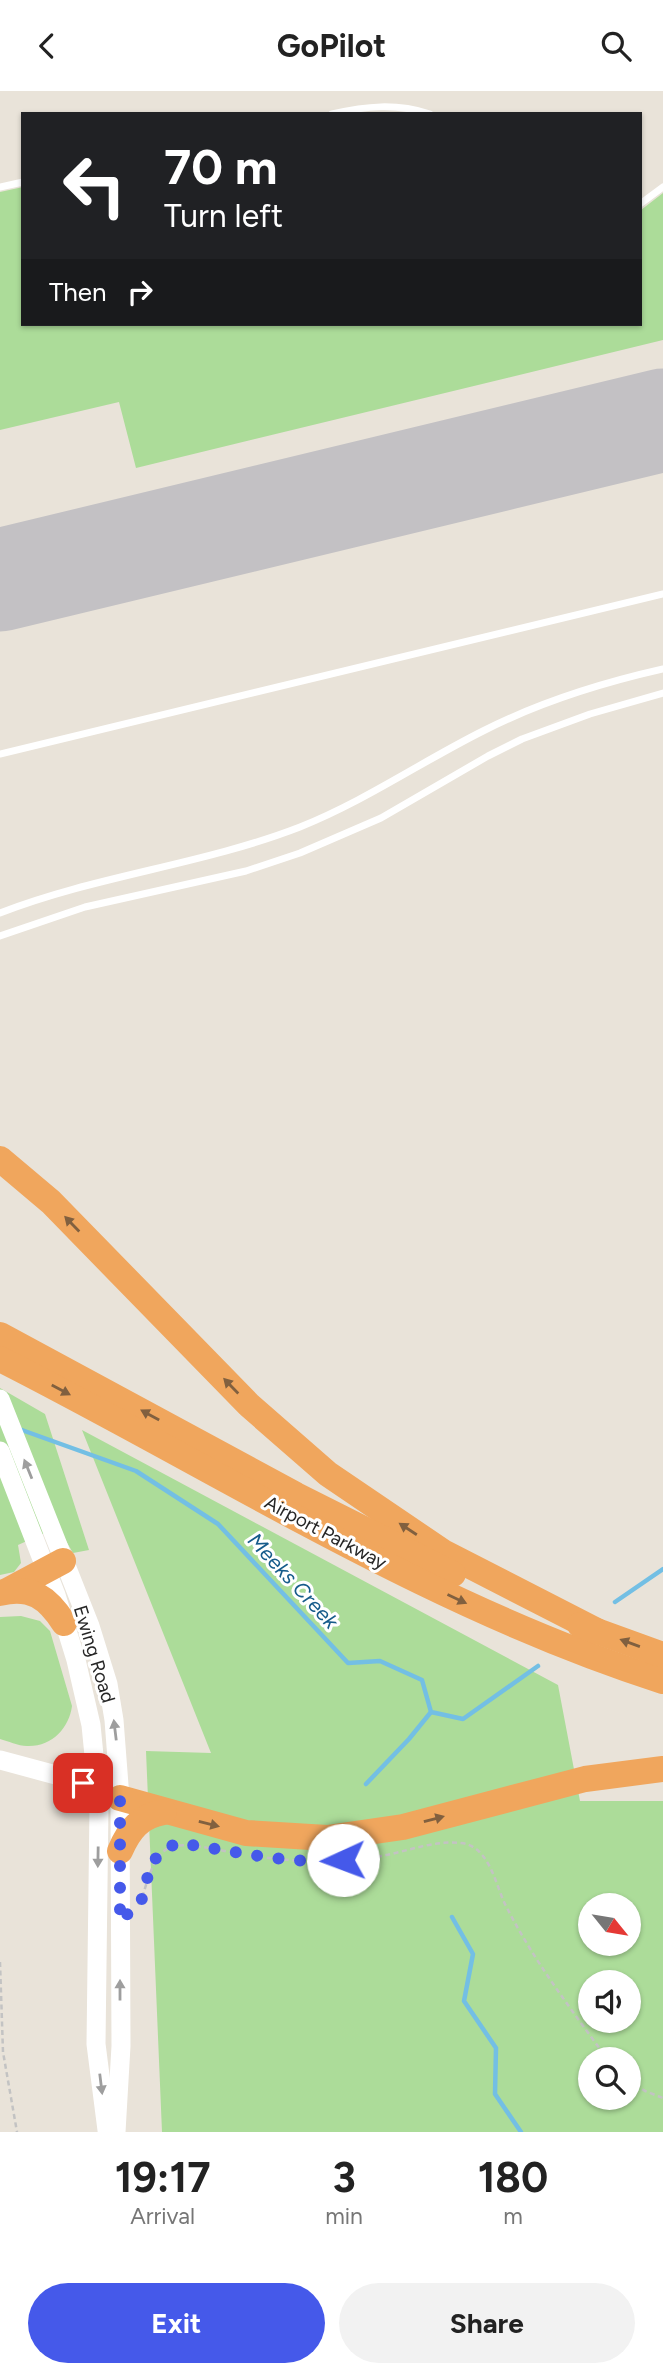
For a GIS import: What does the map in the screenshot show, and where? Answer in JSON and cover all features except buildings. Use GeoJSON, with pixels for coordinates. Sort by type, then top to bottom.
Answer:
{"type":"FeatureCollection","features":[{"type":"Feature","properties":{"kind":"highway"},"geometry":{"type":"LineString","coordinates":[[0,1159],[51,1202],[249,1405],[328,1474],[443,1552],[597,1631]]}},
{"type":"Feature","properties":{"kind":"highway","name":"Airport Parkway"},"geometry":{"type":"LineString","coordinates":[[0,1335],[422,1560],[502,1596],[663,1655]]}},
{"type":"Feature","properties":{"kind":"highway","name":"Airport Parkway"},"geometry":{"type":"LineString","coordinates":[[0,1359],[376,1560],[525,1631],[663,1681]]}},
{"type":"Feature","properties":{"kind":"highway"},"geometry":{"type":"LineString","coordinates":[[3,1592],[55,1565]]}},
{"type":"Feature","properties":{"kind":"highway"},"geometry":{"type":"LineString","coordinates":[[3,1592],[43,1597],[49,1601],[64,1623]]}},
{"type":"Feature","properties":{"kind":"highway"},"geometry":{"type":"LineString","coordinates":[[109,1794],[164,1812],[246,1833],[327,1838],[403,1827],[585,1779],[663,1769]]}},
{"type":"Feature","properties":{"kind":"highway"},"geometry":{"type":"LineString","coordinates":[[120,1851],[131,1829],[140,1821],[164,1812]]}},
{"type":"Feature","properties":{"kind":"street","name":"Ewing Road"},"geometry":{"type":"LineString","coordinates":[[0,1399],[55,1565],[90,1626],[108,1684],[117,1745],[109,1794],[96,2044],[107,2132]]}},
{"type":"Feature","properties":{"kind":"street","name":"Ewing Road"},"geometry":{"type":"LineString","coordinates":[[0,1451],[44,1534]]}},
{"type":"Feature","properties":{"kind":"street","name":"Ewing Road"},"geometry":{"type":"LineString","coordinates":[[55,1565],[64,1623],[87,1699],[120,1851],[121,2046],[116,2132]]}},
{"type":"Feature","properties":{"kind":"street"},"geometry":{"type":"LineString","coordinates":[[0,1760],[109,1794]]}},
{"type":"Feature","properties":{"kind":"lane"},"geometry":{"type":"LineString","coordinates":[[344,112],[381,106],[422,112]]}},
{"type":"Feature","properties":{"kind":"lane"},"geometry":{"type":"LineString","coordinates":[[0,187],[21,182]]}},
{"type":"Feature","properties":{"kind":"lane"},"geometry":{"type":"LineString","coordinates":[[642,203],[663,187]]}},
{"type":"Feature","properties":{"kind":"lane"},"geometry":{"type":"LineString","coordinates":[[0,754],[663,594]]}},
{"type":"Feature","properties":{"kind":"lane"},"geometry":{"type":"LineString","coordinates":[[0,913],[64,891],[196,860],[275,836],[367,797],[484,731],[547,703],[605,683],[663,669]]}},
{"type":"Feature","properties":{"kind":"lane"},"geometry":{"type":"LineString","coordinates":[[0,936],[93,905],[246,871],[300,853],[381,818],[479,760],[522,739],[590,714],[663,694]]}},
{"type":"Feature","properties":{"kind":"path"},"geometry":{"type":"LineString","coordinates":[[120,1921],[141,1902],[150,1868],[159,1853],[177,1843],[229,1851]]}},
{"type":"Feature","properties":{"kind":"path"},"geometry":{"type":"LineString","coordinates":[[243,1854],[269,1859],[324,1861],[380,1856],[439,1844],[464,1843],[484,1854],[524,1942],[599,2047]]}},
{"type":"Feature","properties":{"kind":"path"},"geometry":{"type":"LineString","coordinates":[[0,1962],[3,2052],[17,2132]]}},
{"type":"Feature","properties":{"kind":"path"},"geometry":{"type":"LineString","coordinates":[[641,2088],[663,2098]]}},
{"type":"Feature","properties":{"kind":"green space"},"geometry":{"type":"Polygon","coordinates":[[[21,187],[21,326],[642,326],[642,209],[663,193],[663,340],[136,468],[119,402],[0,430],[0,192],[21,187]]]}},
{"type":"Feature","properties":{"kind":"green space"},"geometry":{"type":"Polygon","coordinates":[[[0,1388],[45,1414],[89,1550],[73,1553],[58,1527],[18,1545],[21,1563],[14,1572],[0,1575],[0,1388]]]}},
{"type":"Feature","properties":{"kind":"green space"},"geometry":{"type":"Polygon","coordinates":[[[82,1430],[558,1685],[580,1801],[663,1801],[663,2132],[162,2132],[146,1751],[211,1753],[82,1430]]]}},
{"type":"Feature","properties":{"kind":"green space"},"geometry":{"type":"Polygon","coordinates":[[[21,1616],[40,1621],[50,1631],[72,1706],[67,1722],[58,1735],[44,1743],[27,1746],[0,1739],[0,1617],[21,1616]]]}},
{"type":"Feature","properties":{"kind":"waterway","name":"Meeks Creek"},"geometry":{"type":"LineString","coordinates":[[19,1429],[136,1471],[218,1524],[348,1663],[380,1661],[422,1680],[431,1712],[463,1719],[538,1666]]}},
{"type":"Feature","properties":{"kind":"waterway","name":"Meeks Creek"},"geometry":{"type":"LineString","coordinates":[[615,1602],[663,1569]]}},
{"type":"Feature","properties":{"kind":"waterway"},"geometry":{"type":"LineString","coordinates":[[366,1784],[431,1712]]}},
{"type":"Feature","properties":{"kind":"waterway"},"geometry":{"type":"LineString","coordinates":[[452,1917],[473,1954],[464,2001],[496,2048],[495,2094],[521,2132]]}},
{"type":"Feature","properties":{"kind":"runway"},"geometry":{"type":"LineString","coordinates":[[0,580],[663,420]]}},
{"type":"Feature","properties":{"kind":"route"},"geometry":{"type":"LineString","coordinates":[[83,1783],[120,1798],[120,1921],[141,1902],[150,1868],[159,1853],[177,1843],[269,1859],[343,1860]]}}]}
